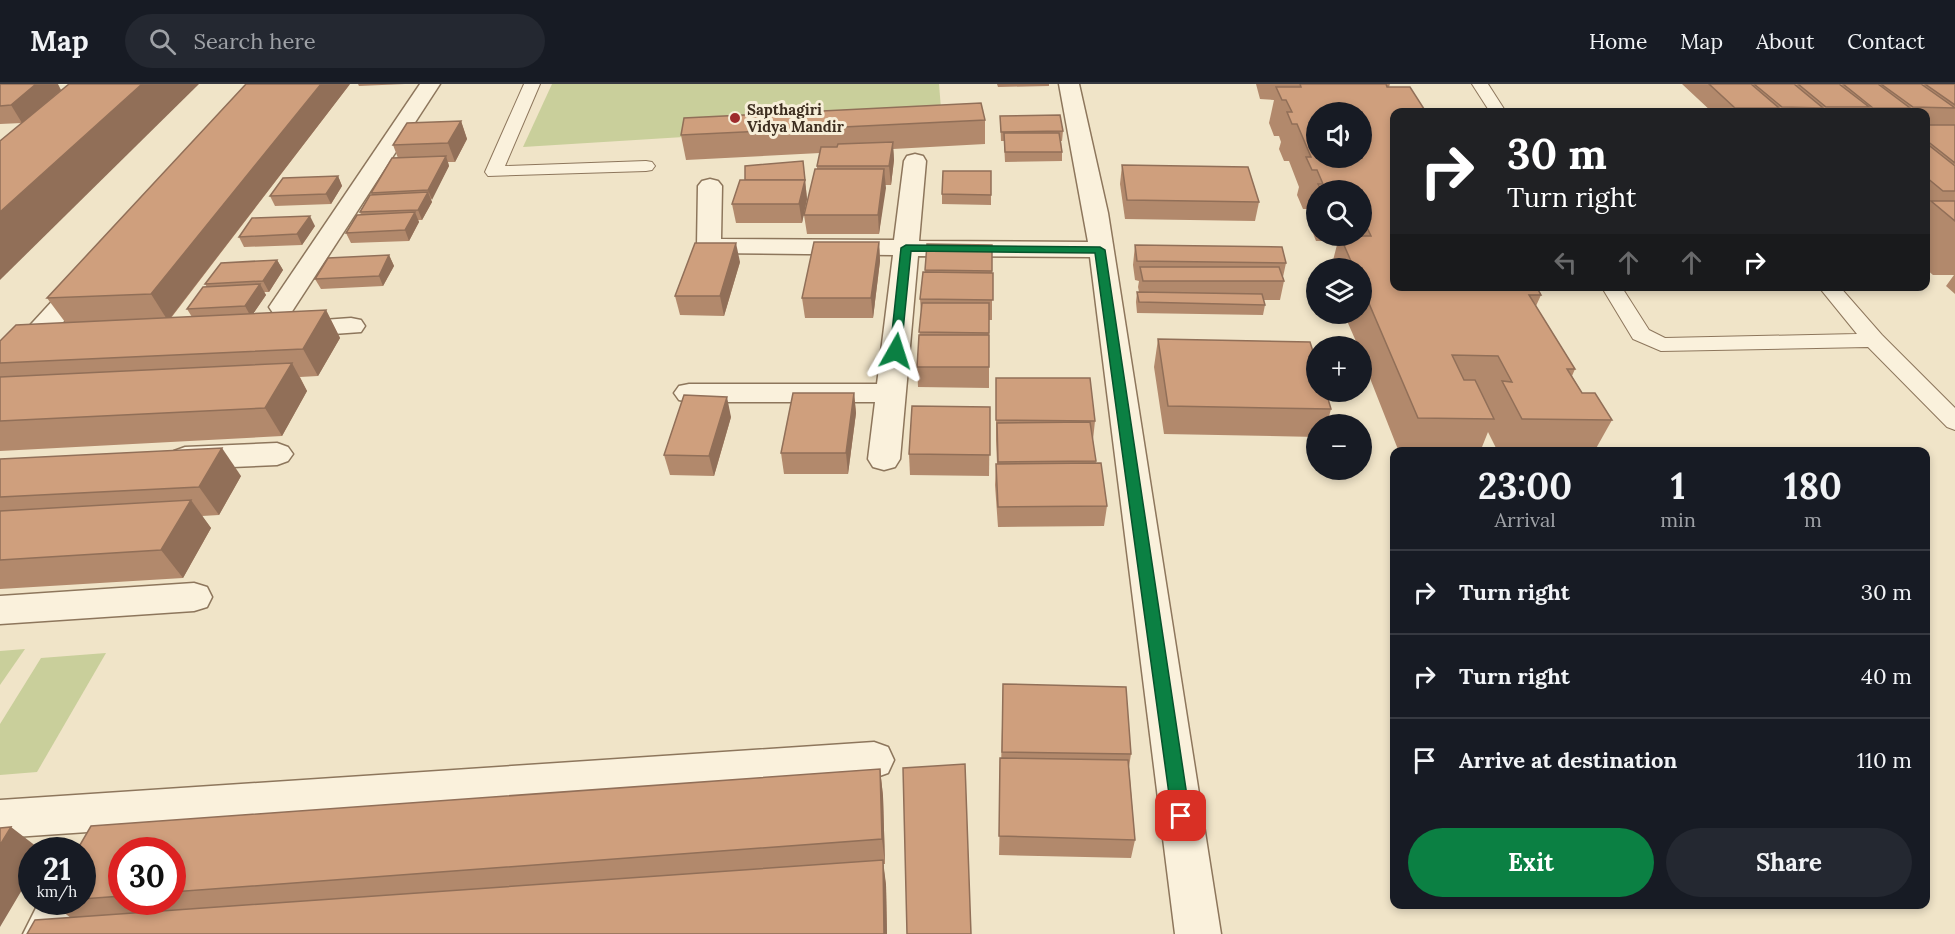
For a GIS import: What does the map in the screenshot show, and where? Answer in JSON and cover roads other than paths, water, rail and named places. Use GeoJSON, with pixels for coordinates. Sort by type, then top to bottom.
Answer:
{"type":"FeatureCollection","features":[{"type":"Feature","properties":{"kind":"street"},"geometry":{"type":"LineString","coordinates":[[282,307],[430,84]]}},
{"type":"Feature","properties":{"kind":"street"},"geometry":{"type":"LineString","coordinates":[[1069,84],[1096,213],[1198,934]]}},
{"type":"Feature","properties":{"kind":"street"},"geometry":{"type":"LineString","coordinates":[[884,459],[915,161]]}},
{"type":"Feature","properties":{"kind":"street"},"geometry":{"type":"LineString","coordinates":[[710,186],[709,246],[1100,250]]}},
{"type":"Feature","properties":{"kind":"street"},"geometry":{"type":"LineString","coordinates":[[0,376],[104,261]]}},
{"type":"Feature","properties":{"kind":"street"},"geometry":{"type":"LineString","coordinates":[[268,330],[351,326]]}},
{"type":"Feature","properties":{"kind":"street"},"geometry":{"type":"LineString","coordinates":[[31,341],[67,339]]}},
{"type":"Feature","properties":{"kind":"street"},"geometry":{"type":"LineString","coordinates":[[689,393],[891,393]]}},
{"type":"Feature","properties":{"kind":"street"},"geometry":{"type":"LineString","coordinates":[[161,459],[277,454]]}},
{"type":"Feature","properties":{"kind":"street"},"geometry":{"type":"LineString","coordinates":[[0,610],[194,597]]}},
{"type":"Feature","properties":{"kind":"street"},"geometry":{"type":"LineString","coordinates":[[0,819],[874,760]]}},
{"type":"Feature","properties":{"kind":"street"},"geometry":{"type":"LineString","coordinates":[[96,845],[114,812]]}},
{"type":"Feature","properties":{"kind":"street"},"geometry":{"type":"LineString","coordinates":[[46,934],[57,915]]}},
{"type":"Feature","properties":{"kind":"lane"},"geometry":{"type":"LineString","coordinates":[[532,84],[494,172],[646,166]]}},
{"type":"Feature","properties":{"kind":"lane"},"geometry":{"type":"LineString","coordinates":[[1480,84],[1495,108]]}},
{"type":"Feature","properties":{"kind":"lane"},"geometry":{"type":"LineString","coordinates":[[1614,291],[1641,334],[1661,345],[1874,339]]}},
{"type":"Feature","properties":{"kind":"lane"},"geometry":{"type":"LineString","coordinates":[[1832,291],[1874,339],[1955,422]]}},
{"type":"Feature","properties":{"kind":"place","name":"Sapthagiri Vidya Mandir"},"geometry":{"type":"Point","coordinates":[735,118]}}]}
